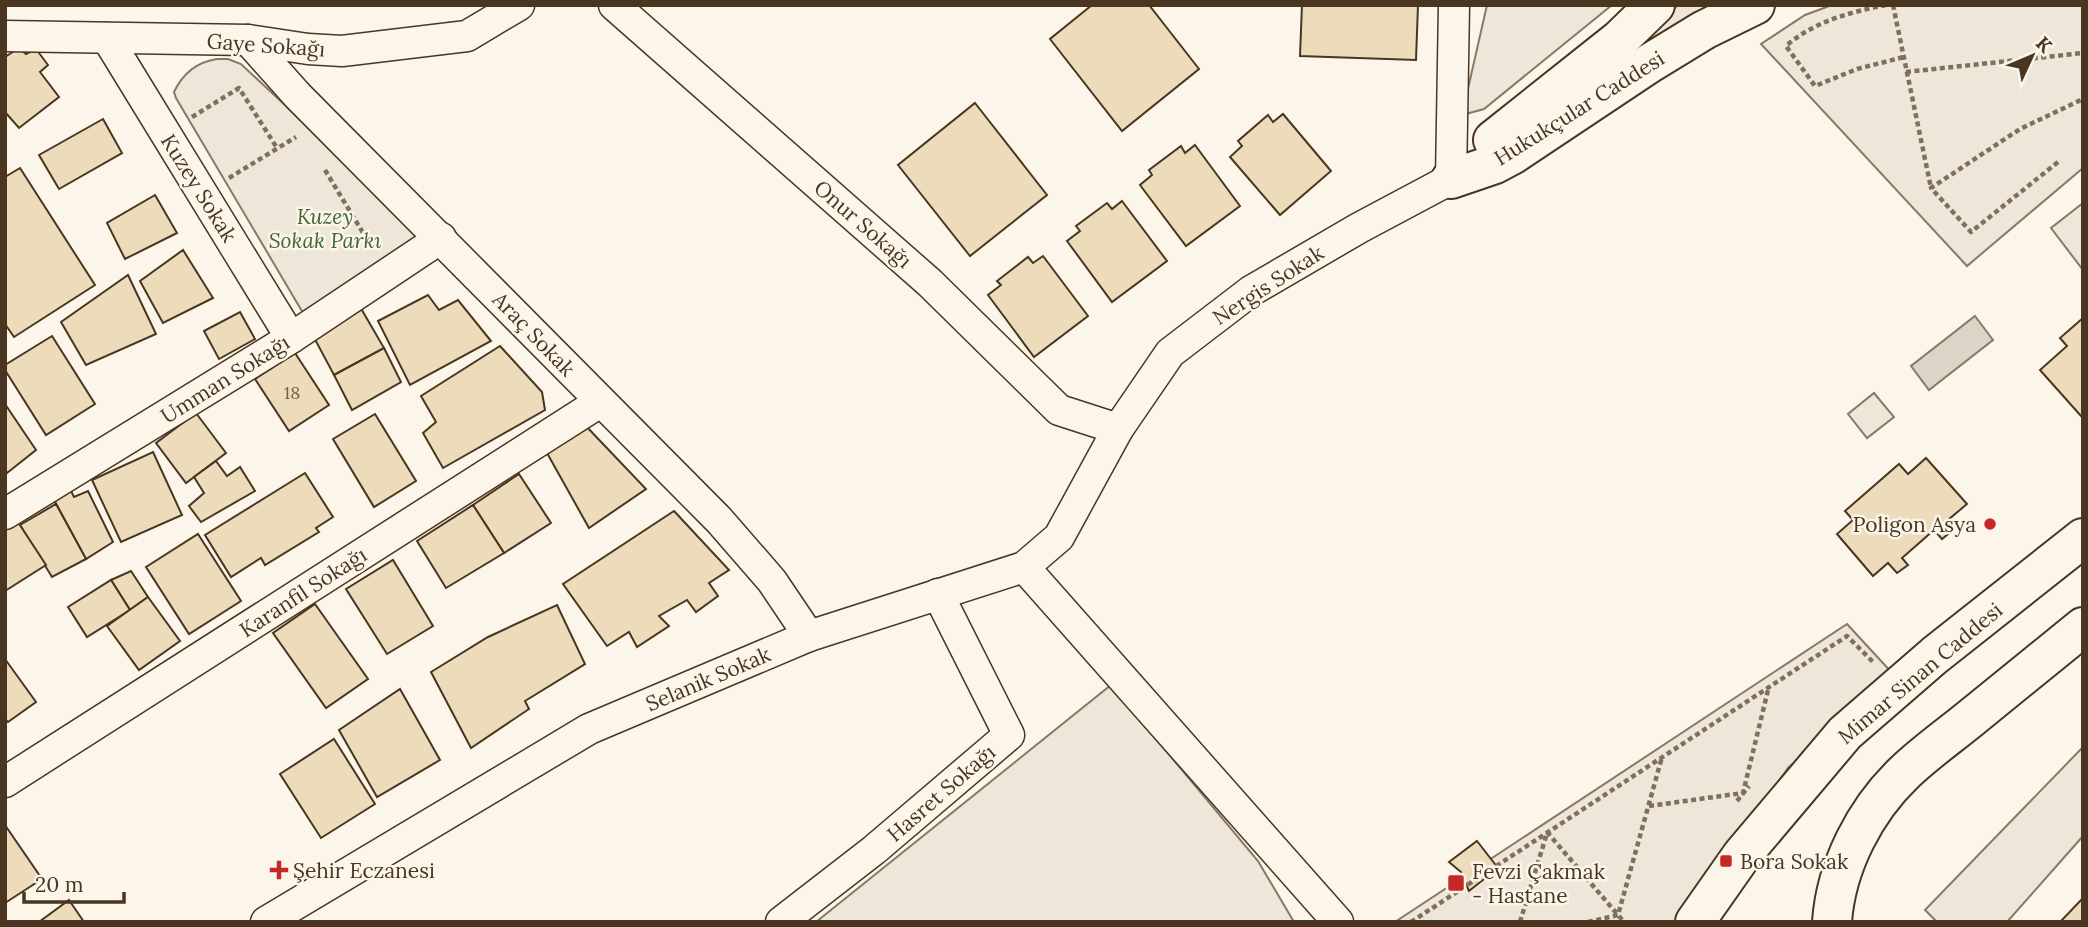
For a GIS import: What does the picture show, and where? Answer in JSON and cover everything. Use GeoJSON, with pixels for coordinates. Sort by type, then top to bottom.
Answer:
{"type":"FeatureCollection","features":[{"type":"Feature","properties":{"kind":"main road","name":"Hukukçular Caddesi"},"geometry":{"type":"LineString","coordinates":[[1451,179],[1491,142],[1620,39],[1656,5]]}},
{"type":"Feature","properties":{"kind":"main road","name":"Hukukçular Caddesi"},"geometry":{"type":"LineString","coordinates":[[1451,179],[1495,164],[1512,155],[1661,56],[1704,30],[1755,5]]}},
{"type":"Feature","properties":{"kind":"main road","name":"Mimar Sinan Caddesi"},"geometry":{"type":"LineString","coordinates":[[1695,922],[1742,855],[1845,733],[1935,655],[2083,538]]}},
{"type":"Feature","properties":{"kind":"main road"},"geometry":{"type":"LineString","coordinates":[[1832,922],[1839,884],[1849,853],[1863,826],[1884,796],[1928,752],[2083,627]]}},
{"type":"Feature","properties":{"kind":"street","name":"Gaye Sokağı"},"geometry":{"type":"LineString","coordinates":[[5,36],[248,40],[342,51],[467,36],[519,5]]}},
{"type":"Feature","properties":{"kind":"street","name":"Onur Sokağı"},"geometry":{"type":"LineString","coordinates":[[614,5],[930,283],[1059,410],[1118,429]]}},
{"type":"Feature","properties":{"kind":"street"},"geometry":{"type":"LineString","coordinates":[[1451,179],[1454,5]]}},
{"type":"Feature","properties":{"kind":"street","name":"Kuzey Sokak"},"geometry":{"type":"LineString","coordinates":[[107,38],[291,338]]}},
{"type":"Feature","properties":{"kind":"street","name":"Araç Sokak"},"geometry":{"type":"LineString","coordinates":[[248,40],[298,96],[719,520],[772,582],[810,636]]}},
{"type":"Feature","properties":{"kind":"street","name":"Nergis Sokak"},"geometry":{"type":"LineString","coordinates":[[1118,429],[1170,353],[1241,299],[1359,228],[1451,179]]}},
{"type":"Feature","properties":{"kind":"street","name":"Umman Sokağı"},"geometry":{"type":"LineString","coordinates":[[5,513],[291,338],[441,238]]}},
{"type":"Feature","properties":{"kind":"street","name":"Karanfil Sokağı"},"geometry":{"type":"LineString","coordinates":[[5,782],[600,402]]}},
{"type":"Feature","properties":{"kind":"street","name":"Selanik Sokak"},"geometry":{"type":"LineString","coordinates":[[266,922],[589,729],[810,636],[1024,567],[1059,537],[1118,429]]}},
{"type":"Feature","properties":{"kind":"street"},"geometry":{"type":"LineString","coordinates":[[1024,567],[1338,922]]}},
{"type":"Feature","properties":{"kind":"street","name":"Hasret Sokağı"},"geometry":{"type":"LineString","coordinates":[[781,922],[874,850],[1009,735],[937,594]]}},
{"type":"Feature","properties":{"kind":"path"},"geometry":{"type":"LineString","coordinates":[[1886,5],[1855,11],[1801,32],[1786,46],[1815,86],[1857,69],[1904,57]]}},
{"type":"Feature","properties":{"kind":"path"},"geometry":{"type":"LineString","coordinates":[[1893,5],[1931,188],[1971,232],[2058,162]]}},
{"type":"Feature","properties":{"kind":"path"},"geometry":{"type":"LineString","coordinates":[[1906,72],[2083,53]]}},
{"type":"Feature","properties":{"kind":"path"},"geometry":{"type":"LineString","coordinates":[[197,126],[191,116],[239,88],[277,148]]}},
{"type":"Feature","properties":{"kind":"path"},"geometry":{"type":"LineString","coordinates":[[1931,188],[2020,129],[2083,99]]}},
{"type":"Feature","properties":{"kind":"path"},"geometry":{"type":"LineString","coordinates":[[223,167],[226,179],[302,133]]}},
{"type":"Feature","properties":{"kind":"path"},"geometry":{"type":"LineString","coordinates":[[323,167],[372,247]]}},
{"type":"Feature","properties":{"kind":"path"},"geometry":{"type":"LineString","coordinates":[[1411,922],[1847,636],[1898,688]]}},
{"type":"Feature","properties":{"kind":"path"},"geometry":{"type":"LineString","coordinates":[[1649,806],[1742,793],[1769,686]]}},
{"type":"Feature","properties":{"kind":"path"},"geometry":{"type":"LineString","coordinates":[[1618,915],[1662,757]]}},
{"type":"Feature","properties":{"kind":"path"},"geometry":{"type":"LineString","coordinates":[[1547,832],[1624,922]]}},
{"type":"Feature","properties":{"kind":"path"},"geometry":{"type":"LineString","coordinates":[[1520,922],[1547,832]]}},
{"type":"Feature","properties":{"kind":"path"},"geometry":{"type":"LineString","coordinates":[[1588,922],[1618,915]]}},
{"type":"Feature","properties":{"kind":"green space"},"geometry":{"type":"Polygon","coordinates":[[[1487,5],[1612,5],[1484,109],[1462,115],[1487,5]]]}},
{"type":"Feature","properties":{"kind":"green space"},"geometry":{"type":"Polygon","coordinates":[[[1678,5],[1720,5],[1626,56],[1678,5]]]}},
{"type":"Feature","properties":{"kind":"green space"},"geometry":{"type":"Polygon","coordinates":[[[1832,5],[2083,5],[2083,168],[1967,266],[1761,44],[1805,15],[1832,5]]]}},
{"type":"Feature","properties":{"kind":"green space","name":"Kuzey Sokak Parkı"},"geometry":{"type":"Polygon","coordinates":[[[228,59],[241,64],[395,208],[417,235],[415,240],[306,318],[176,98],[174,92],[186,74],[203,63],[228,59]]]}},
{"type":"Feature","properties":{"kind":"green space"},"geometry":{"type":"Polygon","coordinates":[[[2083,203],[2083,270],[2051,228],[2083,203]]]}},
{"type":"Feature","properties":{"kind":"green space"},"geometry":{"type":"Polygon","coordinates":[[[1874,393],[1894,417],[1867,438],[1848,414],[1874,393]]]}},
{"type":"Feature","properties":{"kind":"green space"},"geometry":{"type":"Polygon","coordinates":[[[1847,624],[1893,674],[1788,768],[1683,922],[1395,922],[1847,624]]]}},
{"type":"Feature","properties":{"kind":"green space"},"geometry":{"type":"Polygon","coordinates":[[[1111,685],[1258,861],[1294,922],[816,922],[1111,685]]]}},
{"type":"Feature","properties":{"kind":"shaded area"},"geometry":{"type":"Polygon","coordinates":[[[1975,316],[1993,340],[1929,390],[1911,366],[1975,316]]]}},
{"type":"Feature","properties":{"kind":"shaded area"},"geometry":{"type":"Polygon","coordinates":[[[2083,747],[2083,836],[2007,922],[1937,922],[1925,910],[2083,747]]]}},
{"type":"Feature","properties":{"kind":"building"},"geometry":{"type":"Polygon","coordinates":[[[1092,5],[1149,5],[1199,69],[1122,131],[1050,39],[1092,5]]]}},
{"type":"Feature","properties":{"kind":"building"},"geometry":{"type":"Polygon","coordinates":[[[1302,5],[1418,5],[1416,60],[1300,56],[1302,5]]]}},
{"type":"Feature","properties":{"kind":"building"},"geometry":{"type":"Polygon","coordinates":[[[19,48],[26,54],[36,49],[48,65],[40,72],[59,97],[19,128],[5,112],[5,57],[19,48]]]}},
{"type":"Feature","properties":{"kind":"building"},"geometry":{"type":"Polygon","coordinates":[[[975,103],[1047,195],[970,256],[898,165],[975,103]]]}},
{"type":"Feature","properties":{"kind":"building"},"geometry":{"type":"Polygon","coordinates":[[[1283,114],[1331,171],[1280,215],[1230,157],[1242,146],[1238,141],[1268,115],[1273,122],[1283,114]]]}},
{"type":"Feature","properties":{"kind":"building"},"geometry":{"type":"Polygon","coordinates":[[[103,119],[122,153],[59,189],[39,155],[103,119]]]}},
{"type":"Feature","properties":{"kind":"building"},"geometry":{"type":"Polygon","coordinates":[[[1195,145],[1240,206],[1186,246],[1140,185],[1152,175],[1149,170],[1181,146],[1185,153],[1195,145]]]}},
{"type":"Feature","properties":{"kind":"building"},"geometry":{"type":"Polygon","coordinates":[[[20,168],[95,285],[14,337],[5,324],[5,177],[20,168]]]}},
{"type":"Feature","properties":{"kind":"building"},"geometry":{"type":"Polygon","coordinates":[[[155,195],[177,233],[125,259],[107,223],[155,195]]]}},
{"type":"Feature","properties":{"kind":"building"},"geometry":{"type":"Polygon","coordinates":[[[1122,201],[1167,261],[1112,302],[1067,241],[1080,231],[1076,226],[1107,203],[1112,209],[1122,201]]]}},
{"type":"Feature","properties":{"kind":"building"},"geometry":{"type":"Polygon","coordinates":[[[183,250],[213,298],[163,323],[140,281],[183,250]]]}},
{"type":"Feature","properties":{"kind":"building"},"geometry":{"type":"Polygon","coordinates":[[[1043,256],[1088,316],[1034,357],[988,295],[1001,285],[997,281],[1028,257],[1033,263],[1043,256]]]}},
{"type":"Feature","properties":{"kind":"building"},"geometry":{"type":"Polygon","coordinates":[[[128,275],[156,334],[86,365],[61,322],[128,275]]]}},
{"type":"Feature","properties":{"kind":"building"},"geometry":{"type":"Polygon","coordinates":[[[428,295],[439,310],[458,300],[491,341],[410,385],[378,321],[428,295]]]}},
{"type":"Feature","properties":{"kind":"building"},"geometry":{"type":"Polygon","coordinates":[[[359,305],[384,348],[334,375],[311,332],[359,305]]]}},
{"type":"Feature","properties":{"kind":"building"},"geometry":{"type":"Polygon","coordinates":[[[240,312],[255,339],[219,359],[204,331],[240,312]]]}},
{"type":"Feature","properties":{"kind":"building"},"geometry":{"type":"Polygon","coordinates":[[[2083,318],[2081,416],[2040,370],[2067,346],[2060,338],[2083,318]]]}},
{"type":"Feature","properties":{"kind":"building"},"geometry":{"type":"Polygon","coordinates":[[[52,336],[95,404],[46,435],[5,370],[5,365],[52,336]]]}},
{"type":"Feature","properties":{"kind":"building"},"geometry":{"type":"Polygon","coordinates":[[[500,346],[542,392],[545,410],[443,468],[423,433],[436,422],[421,396],[500,346]]]}},
{"type":"Feature","properties":{"kind":"building"},"geometry":{"type":"Polygon","coordinates":[[[384,348],[401,382],[352,410],[334,375],[384,348]]]}},
{"type":"Feature","properties":{"kind":"building"},"geometry":{"type":"Polygon","coordinates":[[[295,353],[329,405],[289,431],[255,379],[295,353]]]}},
{"type":"Feature","properties":{"kind":"building"},"geometry":{"type":"Polygon","coordinates":[[[5,404],[36,450],[7,473],[5,469],[5,404]]]}},
{"type":"Feature","properties":{"kind":"building"},"geometry":{"type":"Polygon","coordinates":[[[196,413],[226,453],[186,483],[156,443],[196,413]]]}},
{"type":"Feature","properties":{"kind":"building"},"geometry":{"type":"Polygon","coordinates":[[[375,414],[416,481],[374,507],[333,439],[375,414]]]}},
{"type":"Feature","properties":{"kind":"building"},"geometry":{"type":"Polygon","coordinates":[[[584,424],[646,489],[589,528],[547,453],[584,424]]]}},
{"type":"Feature","properties":{"kind":"building"},"geometry":{"type":"Polygon","coordinates":[[[153,452],[182,515],[121,542],[92,480],[153,452]]]}},
{"type":"Feature","properties":{"kind":"building"},"geometry":{"type":"Polygon","coordinates":[[[1926,458],[1967,504],[1948,520],[1954,529],[1942,539],[1934,530],[1902,558],[1908,565],[1897,573],[1888,563],[1873,576],[1837,534],[1853,520],[1845,511],[1899,464],[1908,474],[1926,458]]]}},
{"type":"Feature","properties":{"kind":"building"},"geometry":{"type":"Polygon","coordinates":[[[216,461],[227,476],[240,467],[255,491],[201,522],[189,506],[204,493],[194,477],[216,461]]]}},
{"type":"Feature","properties":{"kind":"building"},"geometry":{"type":"Polygon","coordinates":[[[305,473],[333,517],[316,528],[319,532],[265,565],[261,558],[231,577],[205,535],[305,473]]]}},
{"type":"Feature","properties":{"kind":"building"},"geometry":{"type":"Polygon","coordinates":[[[519,474],[551,523],[504,553],[473,505],[519,474]]]}},
{"type":"Feature","properties":{"kind":"building"},"geometry":{"type":"Polygon","coordinates":[[[70,489],[74,497],[88,491],[113,542],[86,559],[53,498],[70,489]]]}},
{"type":"Feature","properties":{"kind":"building"},"geometry":{"type":"Polygon","coordinates":[[[56,504],[86,559],[52,577],[20,525],[56,504]]]}},
{"type":"Feature","properties":{"kind":"building"},"geometry":{"type":"Polygon","coordinates":[[[473,505],[504,553],[446,588],[417,541],[473,505]]]}},
{"type":"Feature","properties":{"kind":"building"},"geometry":{"type":"Polygon","coordinates":[[[674,511],[729,570],[709,583],[718,596],[696,612],[687,600],[659,616],[669,626],[637,647],[629,632],[607,646],[563,584],[674,511]]]}},
{"type":"Feature","properties":{"kind":"building"},"geometry":{"type":"Polygon","coordinates":[[[14,516],[46,565],[5,591],[5,521],[14,516]]]}},
{"type":"Feature","properties":{"kind":"building"},"geometry":{"type":"Polygon","coordinates":[[[198,534],[241,601],[189,634],[146,567],[198,534]]]}},
{"type":"Feature","properties":{"kind":"building"},"geometry":{"type":"Polygon","coordinates":[[[393,560],[433,626],[387,654],[346,589],[393,560]]]}},
{"type":"Feature","properties":{"kind":"building"},"geometry":{"type":"Polygon","coordinates":[[[131,571],[148,597],[130,610],[111,580],[131,571]]]}},
{"type":"Feature","properties":{"kind":"building"},"geometry":{"type":"Polygon","coordinates":[[[111,580],[130,610],[87,637],[68,607],[111,580]]]}},
{"type":"Feature","properties":{"kind":"building"},"geometry":{"type":"Polygon","coordinates":[[[148,597],[180,641],[139,670],[107,626],[148,597]]]}},
{"type":"Feature","properties":{"kind":"building"},"geometry":{"type":"Polygon","coordinates":[[[315,604],[368,679],[326,708],[273,633],[315,604]]]}},
{"type":"Feature","properties":{"kind":"building"},"geometry":{"type":"Polygon","coordinates":[[[557,605],[585,664],[525,701],[529,709],[471,748],[431,672],[488,637],[557,605]]]}},
{"type":"Feature","properties":{"kind":"building"},"geometry":{"type":"Polygon","coordinates":[[[5,659],[36,702],[8,722],[5,719],[5,659]]]}},
{"type":"Feature","properties":{"kind":"building"},"geometry":{"type":"Polygon","coordinates":[[[400,689],[440,760],[377,797],[339,730],[400,689]]]}},
{"type":"Feature","properties":{"kind":"building"},"geometry":{"type":"Polygon","coordinates":[[[334,739],[375,804],[321,838],[280,774],[334,739]]]}},
{"type":"Feature","properties":{"kind":"building"},"geometry":{"type":"Polygon","coordinates":[[[5,825],[42,879],[5,903],[5,825]]]}},
{"type":"Feature","properties":{"kind":"building"},"geometry":{"type":"Polygon","coordinates":[[[1477,841],[1498,868],[1469,891],[1461,872],[1449,862],[1477,841]]]}},
{"type":"Feature","properties":{"kind":"building"},"geometry":{"type":"Polygon","coordinates":[[[2083,898],[2083,922],[2060,922],[2083,898]]]}},
{"type":"Feature","properties":{"kind":"building"},"geometry":{"type":"Polygon","coordinates":[[[69,900],[84,922],[39,922],[69,900]]]}},
{"type":"Feature","properties":{"kind":"place","name":"Poligon Asya"},"geometry":{"type":"Point","coordinates":[1990,524]}},
{"type":"Feature","properties":{"kind":"place","name":"Bora Sokak"},"geometry":{"type":"Point","coordinates":[1726,861]}},
{"type":"Feature","properties":{"kind":"place","name":"Şehir Eczanesi"},"geometry":{"type":"Point","coordinates":[279,870]}},
{"type":"Feature","properties":{"kind":"place","name":"Fevzi Çakmak - Hastane"},"geometry":{"type":"Point","coordinates":[1456,883]}}]}
